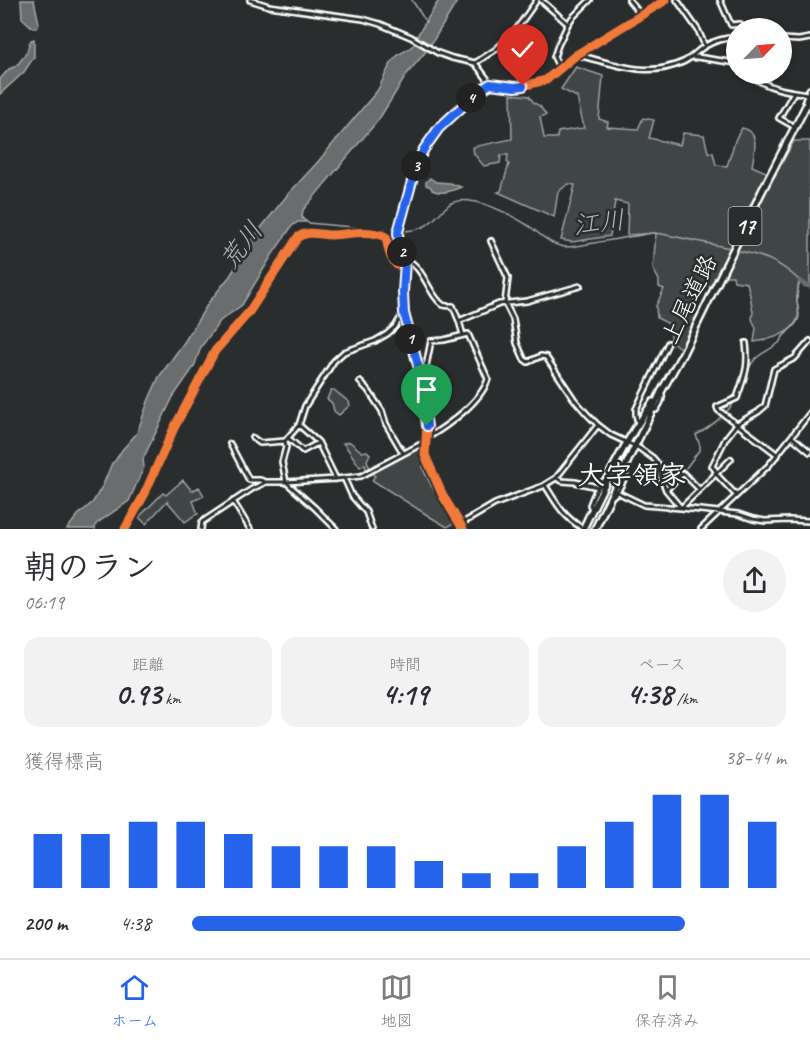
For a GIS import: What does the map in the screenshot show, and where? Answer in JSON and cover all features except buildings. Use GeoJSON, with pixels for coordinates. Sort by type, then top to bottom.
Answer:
{"type":"FeatureCollection","features":[{"type":"Feature","properties":{"kind":"highway","name":"上尾道路"},"geometry":{"type":"LineString","coordinates":[[595,529],[810,94]]}},
{"type":"Feature","properties":{"kind":"highway","name":"上尾道路"},"geometry":{"type":"LineString","coordinates":[[584,529],[626,443],[661,392]]}},
{"type":"Feature","properties":{"kind":"street"},"geometry":{"type":"LineString","coordinates":[[250,0],[269,6],[363,19],[380,24],[452,58],[475,63],[490,84]]}},
{"type":"Feature","properties":{"kind":"street"},"geometry":{"type":"LineString","coordinates":[[475,63],[513,34],[539,0],[568,24]]}},
{"type":"Feature","properties":{"kind":"street"},"geometry":{"type":"LineString","coordinates":[[560,69],[554,55],[568,24],[590,0]]}},
{"type":"Feature","properties":{"kind":"street"},"geometry":{"type":"LineString","coordinates":[[629,0],[641,15]]}},
{"type":"Feature","properties":{"kind":"street"},"geometry":{"type":"LineString","coordinates":[[463,529],[443,496],[425,455],[427,426],[421,378],[404,313],[405,259],[399,245],[398,232],[417,163],[439,128],[490,84],[519,87],[546,80],[576,55],[666,0]]}},
{"type":"Feature","properties":{"kind":"street"},"geometry":{"type":"LineString","coordinates":[[677,0],[698,30],[705,46]]}},
{"type":"Feature","properties":{"kind":"street"},"geometry":{"type":"LineString","coordinates":[[720,0],[728,18]]}},
{"type":"Feature","properties":{"kind":"street"},"geometry":{"type":"LineString","coordinates":[[792,40],[810,38]]}},
{"type":"Feature","properties":{"kind":"street"},"geometry":{"type":"LineString","coordinates":[[576,55],[624,68],[652,70],[680,64],[692,58],[705,46],[726,39]]}},
{"type":"Feature","properties":{"kind":"street"},"geometry":{"type":"LineString","coordinates":[[692,58],[726,61]]}},
{"type":"Feature","properties":{"kind":"street"},"geometry":{"type":"LineString","coordinates":[[765,84],[810,94]]}},
{"type":"Feature","properties":{"kind":"street"},"geometry":{"type":"LineString","coordinates":[[794,92],[779,118],[796,125]]}},
{"type":"Feature","properties":{"kind":"street"},"geometry":{"type":"LineString","coordinates":[[491,241],[508,278],[505,303],[512,316],[517,344],[524,359],[528,362],[541,356],[546,357],[586,414],[611,435],[646,452],[658,464],[666,490],[681,508]]}},
{"type":"Feature","properties":{"kind":"street"},"geometry":{"type":"LineString","coordinates":[[405,259],[417,269],[444,306],[453,306],[463,335]]}},
{"type":"Feature","properties":{"kind":"street"},"geometry":{"type":"LineString","coordinates":[[459,321],[499,304],[526,301],[580,286]]}},
{"type":"Feature","properties":{"kind":"street"},"geometry":{"type":"LineString","coordinates":[[336,529],[286,482],[282,462],[287,439],[299,425],[305,406],[338,357],[349,349],[375,341],[387,334],[395,327],[404,313]]}},
{"type":"Feature","properties":{"kind":"street"},"geometry":{"type":"LineString","coordinates":[[230,444],[249,480],[286,482],[336,479],[365,474],[426,440],[444,427],[472,404],[488,381],[469,335],[431,341],[424,376],[421,378]]}},
{"type":"Feature","properties":{"kind":"street"},"geometry":{"type":"LineString","coordinates":[[736,495],[712,466],[726,438],[737,424],[765,406],[774,369],[795,358],[810,340]]}},
{"type":"Feature","properties":{"kind":"street"},"geometry":{"type":"LineString","coordinates":[[638,423],[636,409],[668,343]]}},
{"type":"Feature","properties":{"kind":"street"},"geometry":{"type":"LineString","coordinates":[[746,343],[747,370],[737,398],[717,407],[778,455]]}},
{"type":"Feature","properties":{"kind":"street"},"geometry":{"type":"LineString","coordinates":[[360,382],[368,390],[404,453]]}},
{"type":"Feature","properties":{"kind":"street"},"geometry":{"type":"LineString","coordinates":[[701,529],[778,455],[810,413]]}},
{"type":"Feature","properties":{"kind":"street"},"geometry":{"type":"LineString","coordinates":[[299,425],[318,442],[336,479]]}},
{"type":"Feature","properties":{"kind":"street"},"geometry":{"type":"LineString","coordinates":[[461,524],[495,504],[545,485],[556,478],[598,425]]}},
{"type":"Feature","properties":{"kind":"street"},"geometry":{"type":"LineString","coordinates":[[792,437],[810,452]]}},
{"type":"Feature","properties":{"kind":"street"},"geometry":{"type":"LineString","coordinates":[[253,438],[260,443],[287,439],[303,451],[318,442]]}},
{"type":"Feature","properties":{"kind":"street"},"geometry":{"type":"LineString","coordinates":[[681,508],[731,459]]}},
{"type":"Feature","properties":{"kind":"street"},"geometry":{"type":"LineString","coordinates":[[610,497],[617,492],[627,472],[625,466]]}},
{"type":"Feature","properties":{"kind":"street"},"geometry":{"type":"LineString","coordinates":[[666,490],[683,473],[699,489]]}},
{"type":"Feature","properties":{"kind":"street"},"geometry":{"type":"LineString","coordinates":[[344,478],[352,496],[366,512],[372,529]]}},
{"type":"Feature","properties":{"kind":"street"},"geometry":{"type":"LineString","coordinates":[[556,478],[598,487]]}},
{"type":"Feature","properties":{"kind":"street"},"geometry":{"type":"LineString","coordinates":[[592,509],[591,504],[598,487],[603,480],[607,479]]}},
{"type":"Feature","properties":{"kind":"street"},"geometry":{"type":"LineString","coordinates":[[201,529],[202,522],[266,482]]}},
{"type":"Feature","properties":{"kind":"street"},"geometry":{"type":"LineString","coordinates":[[545,485],[563,513],[584,529]]}},
{"type":"Feature","properties":{"kind":"street"},"geometry":{"type":"LineString","coordinates":[[617,492],[644,505],[738,514],[765,521],[810,521]]}},
{"type":"Feature","properties":{"kind":"street"},"geometry":{"type":"LineString","coordinates":[[233,501],[250,529]]}},
{"type":"Feature","properties":{"kind":"shaded area"},"geometry":{"type":"Polygon","coordinates":[[[21,0],[34,0],[39,24],[37,28],[33,28],[22,18],[21,0]]]}},
{"type":"Feature","properties":{"kind":"shaded area"},"geometry":{"type":"Polygon","coordinates":[[[439,0],[458,0],[428,49],[407,74],[379,119],[303,210],[302,218],[307,222],[298,222],[292,226],[242,305],[220,321],[201,347],[194,367],[173,397],[143,459],[144,467],[129,501],[96,524],[95,529],[67,529],[93,502],[112,463],[137,433],[159,377],[209,302],[230,276],[256,234],[377,91],[394,59],[414,44],[439,0]]]}},
{"type":"Feature","properties":{"kind":"shaded area"},"geometry":{"type":"Polygon","coordinates":[[[34,39],[34,57],[24,72],[0,94],[0,79],[9,69],[18,64],[27,52],[31,40],[34,39]]]}},
{"type":"Feature","properties":{"kind":"shaded area"},"geometry":{"type":"Polygon","coordinates":[[[576,67],[603,76],[599,119],[608,122],[607,127],[638,129],[643,118],[654,120],[649,138],[680,145],[683,133],[704,135],[708,152],[713,153],[716,165],[727,166],[736,138],[742,128],[752,133],[754,138],[752,166],[775,176],[794,141],[810,141],[810,286],[799,281],[797,301],[799,316],[793,327],[774,337],[754,342],[756,328],[752,319],[753,312],[747,283],[734,281],[733,276],[722,276],[719,286],[692,286],[690,290],[696,295],[693,302],[702,310],[682,350],[671,341],[671,325],[657,318],[656,306],[664,289],[659,287],[659,280],[653,269],[656,233],[627,235],[628,204],[615,201],[610,236],[572,242],[561,240],[575,185],[568,184],[558,192],[554,217],[498,192],[501,191],[509,164],[508,155],[501,155],[500,163],[484,166],[474,154],[473,147],[512,139],[511,94],[529,96],[534,103],[540,106],[546,115],[540,117],[544,138],[557,138],[558,132],[584,128],[577,97],[561,89],[576,67]]]}},
{"type":"Feature","properties":{"kind":"shaded area"},"geometry":{"type":"Polygon","coordinates":[[[430,178],[436,182],[461,187],[446,192],[432,190],[426,185],[430,178]]]}},
{"type":"Feature","properties":{"kind":"shaded area"},"geometry":{"type":"Polygon","coordinates":[[[331,390],[334,390],[350,405],[339,415],[327,399],[331,390]]]}},
{"type":"Feature","properties":{"kind":"shaded area"},"geometry":{"type":"Polygon","coordinates":[[[350,442],[362,452],[367,451],[370,454],[367,460],[370,470],[366,471],[365,464],[360,467],[343,443],[350,442]]]}},
{"type":"Feature","properties":{"kind":"shaded area"},"geometry":{"type":"Polygon","coordinates":[[[417,448],[423,455],[423,469],[432,487],[457,522],[447,527],[372,480],[375,476],[372,473],[417,448]]]}},
{"type":"Feature","properties":{"kind":"shaded area"},"geometry":{"type":"Polygon","coordinates":[[[183,480],[192,491],[199,487],[204,496],[193,501],[198,514],[185,522],[167,501],[146,524],[139,517],[163,493],[166,495],[183,480]]]}},
{"type":"Feature","properties":{"kind":"waterway"},"geometry":{"type":"LineString","coordinates":[[412,0],[426,22]]}},
{"type":"Feature","properties":{"kind":"waterway","name":"江川"},"geometry":{"type":"LineString","coordinates":[[403,231],[425,226],[451,203],[470,201],[502,211],[529,226],[552,243],[563,247],[652,233],[730,248]]}},
{"type":"Feature","properties":{"kind":"waterway","name":"江川"},"geometry":{"type":"LineString","coordinates":[[308,223],[385,230]]}},
{"type":"Feature","properties":{"kind":"waterway"},"geometry":{"type":"LineString","coordinates":[[735,250],[770,260],[800,281],[797,296],[799,314],[795,323],[779,343],[755,360],[746,377]]}},
{"type":"Feature","properties":{"kind":"waterway","name":"江川"},"geometry":{"type":"LineString","coordinates":[[800,281],[810,286]]}},
{"type":"Feature","properties":{"kind":"waterway"},"geometry":{"type":"LineString","coordinates":[[686,468],[700,449],[696,435],[718,420],[736,400]]}},
{"type":"Feature","properties":{"kind":"cycle path"},"geometry":{"type":"LineString","coordinates":[[463,529],[443,496],[425,455],[427,426],[420,373],[404,313],[405,262],[398,236],[417,163],[439,127],[486,87],[491,84],[519,87],[546,80],[576,55],[666,0]]}},
{"type":"Feature","properties":{"kind":"cycle path"},"geometry":{"type":"LineString","coordinates":[[125,529],[144,495],[174,428],[215,351],[249,312],[298,237],[310,233],[380,235],[386,237],[394,262],[397,265],[405,265]]}},
{"type":"Feature","properties":{"kind":"district","name":"大字領家"},"geometry":{"type":"Point","coordinates":[632,475]}},
{"type":"Feature","properties":{"kind":"route"},"geometry":{"type":"LineString","coordinates":[[427,426],[420,373],[403,306],[405,259],[398,236],[408,193],[424,149],[439,128],[456,111],[490,84],[523,86]]}},
{"type":"Feature","properties":{"kind":"water label","name":"荒川"},"geometry":{"type":"Point","coordinates":[241,245]}}]}
